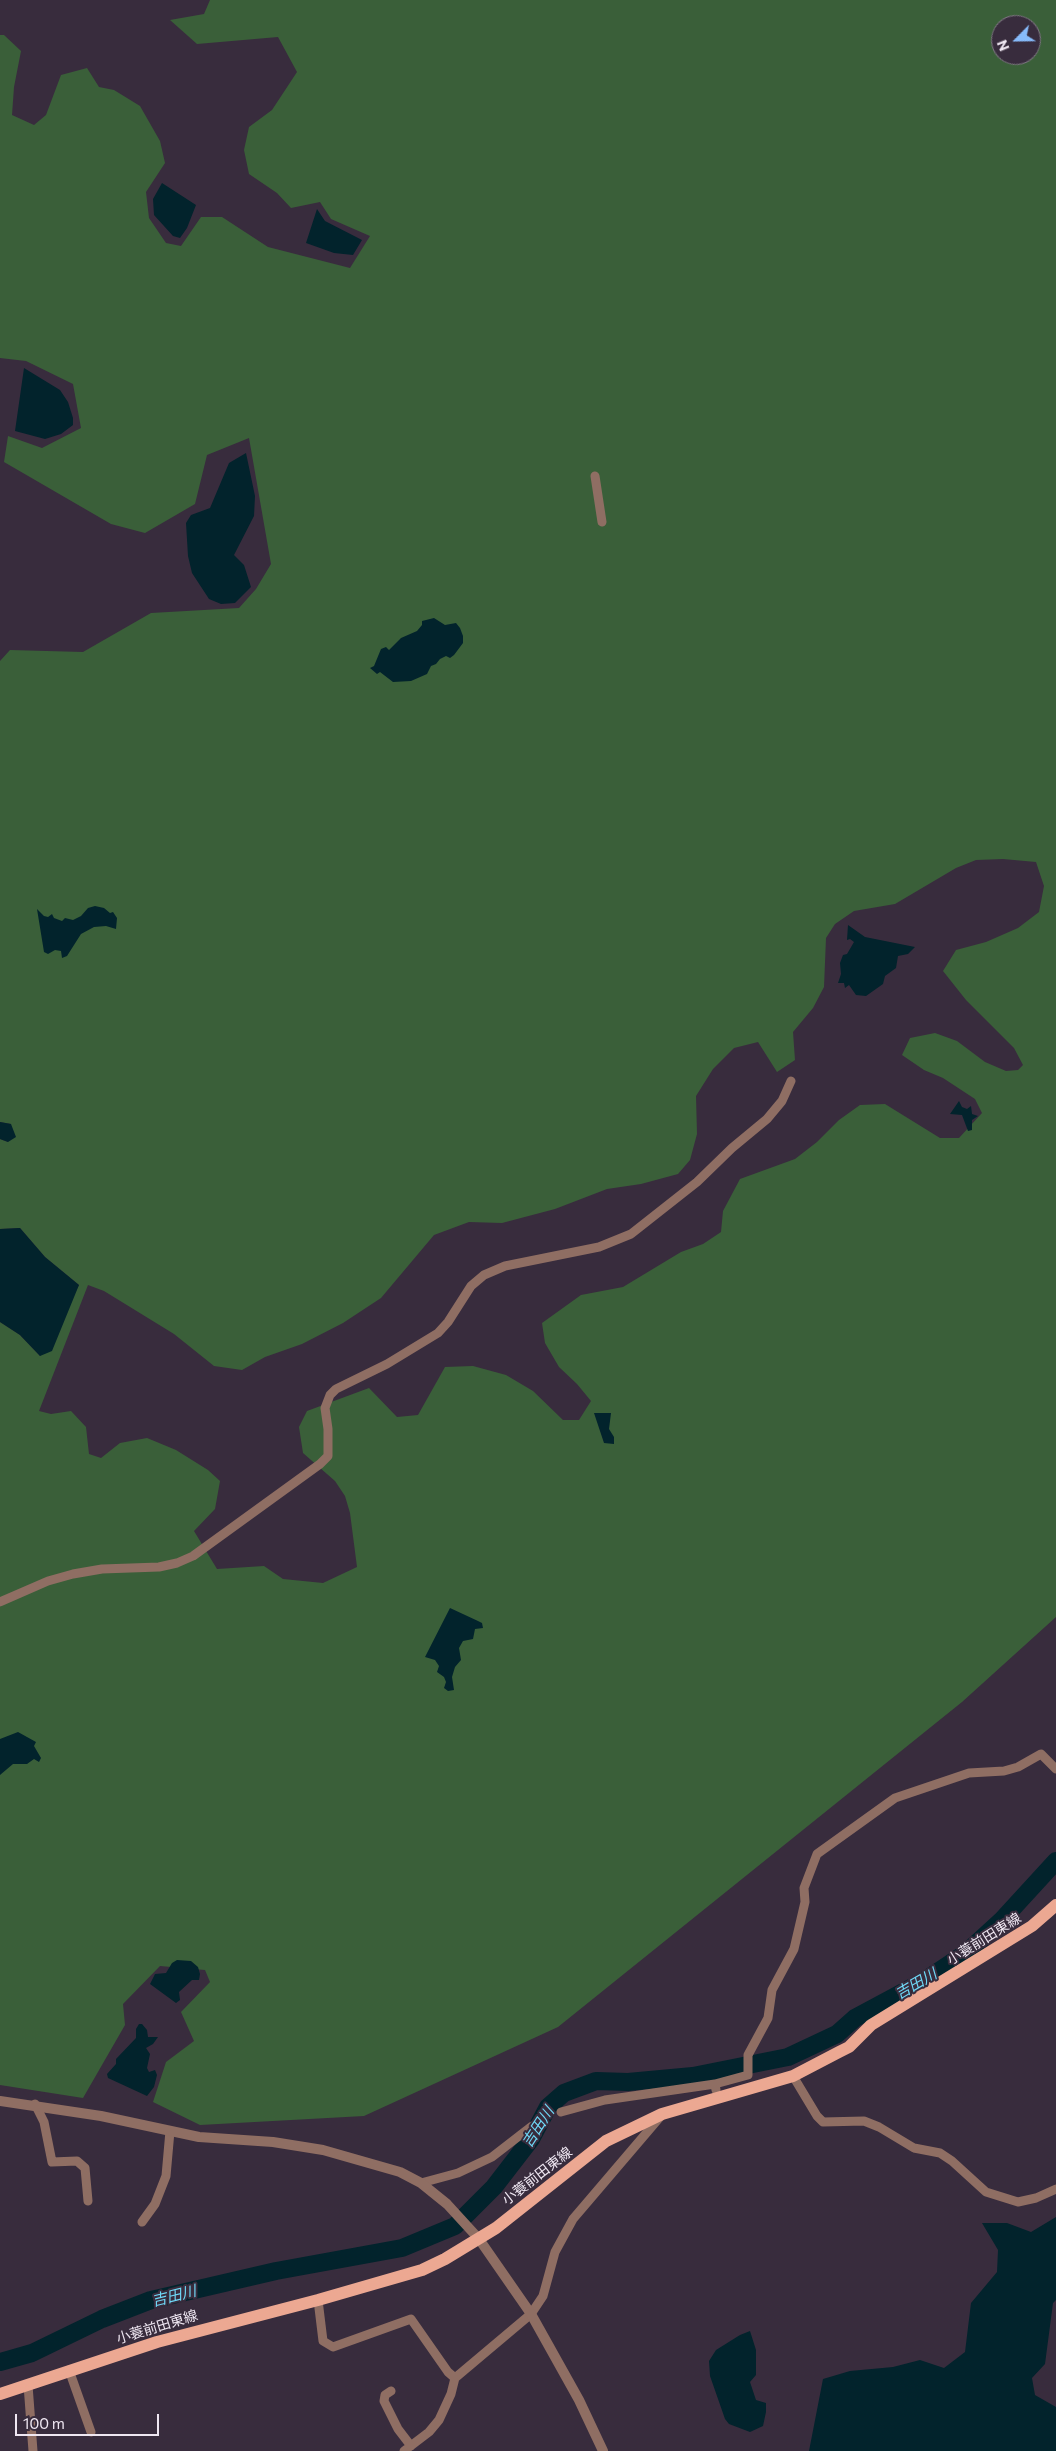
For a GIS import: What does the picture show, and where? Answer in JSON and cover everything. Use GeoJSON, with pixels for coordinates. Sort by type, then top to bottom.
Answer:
{"type":"FeatureCollection","features":[{"type":"Feature","properties":{"kind":"main road","name":"小蓑前田東線"},"geometry":{"type":"LineString","coordinates":[[0,2394],[157,2342],[318,2300],[422,2270],[479,2239],[606,2141],[662,2114],[793,2076],[849,2046],[871,2025],[1032,1926],[1056,1905]]}},
{"type":"Feature","properties":{"kind":"street"},"geometry":{"type":"LineString","coordinates":[[595,476],[602,522]]}},
{"type":"Feature","properties":{"kind":"street"},"geometry":{"type":"LineString","coordinates":[[0,1602],[48,1581],[73,1574],[102,1569],[159,1567],[177,1563],[193,1556],[320,1464],[328,1456],[328,1429],[325,1408],[330,1394],[336,1389],[387,1364],[438,1333],[448,1322],[471,1286],[484,1275],[505,1266],[599,1247],[631,1234],[697,1182],[732,1148],[767,1120],[782,1102],[791,1080]]}},
{"type":"Feature","properties":{"kind":"street"},"geometry":{"type":"LineString","coordinates":[[561,2112],[604,2100],[715,2084],[748,2075],[748,2055],[768,2018],[772,1990],[794,1950],[805,1902],[804,1888],[817,1854],[895,1798],[969,1773],[1011,1769],[1041,1754],[1056,1769]]}},
{"type":"Feature","properties":{"kind":"street"},"geometry":{"type":"LineString","coordinates":[[793,2076],[816,2116],[823,2122],[864,2121],[879,2127],[914,2148],[940,2152],[986,2192],[1018,2202],[1036,2198],[1056,2189]]}},
{"type":"Feature","properties":{"kind":"street"},"geometry":{"type":"LineString","coordinates":[[715,2084],[717,2097]]}},
{"type":"Feature","properties":{"kind":"street"},"geometry":{"type":"LineString","coordinates":[[0,2100],[35,2104],[199,2137],[273,2142],[323,2150],[400,2172],[421,2183],[447,2204],[466,2223],[531,2314],[580,2400],[603,2451]]}},
{"type":"Feature","properties":{"kind":"street"},"geometry":{"type":"LineString","coordinates":[[35,2104],[44,2122],[52,2162],[77,2161],[84,2168],[88,2201]]}},
{"type":"Feature","properties":{"kind":"street"},"geometry":{"type":"LineString","coordinates":[[391,2391],[385,2395],[384,2401],[408,2449],[429,2432],[439,2420],[456,2378],[531,2314],[543,2296],[555,2252],[573,2220],[662,2114]]}},
{"type":"Feature","properties":{"kind":"street"},"geometry":{"type":"LineString","coordinates":[[421,2183],[458,2173],[492,2157],[532,2126]]}},
{"type":"Feature","properties":{"kind":"street"},"geometry":{"type":"LineString","coordinates":[[142,2222],[155,2204],[166,2176],[170,2131]]}},
{"type":"Feature","properties":{"kind":"street"},"geometry":{"type":"LineString","coordinates":[[318,2300],[324,2341],[333,2348],[411,2319],[448,2372],[456,2378]]}},
{"type":"Feature","properties":{"kind":"street"},"geometry":{"type":"LineString","coordinates":[[69,2370],[91,2432]]}},
{"type":"Feature","properties":{"kind":"street"},"geometry":{"type":"LineString","coordinates":[[28,2385],[33,2451]]}},
{"type":"Feature","properties":{"kind":"green space"},"geometry":{"type":"Polygon","coordinates":[[[210,0],[1056,0],[1056,1617],[962,1702],[558,2027],[364,2116],[200,2125],[153,2102],[166,2062],[194,2041],[181,2012],[210,1982],[205,1970],[160,1966],[123,2004],[125,2025],[83,2098],[0,2085],[0,1322],[20,1335],[40,1356],[79,1285],[45,1257],[20,1228],[0,1229],[0,1139],[8,1142],[11,1124],[0,1122],[0,661],[10,650],[83,652],[151,613],[239,608],[256,589],[271,564],[249,438],[207,455],[195,504],[145,533],[111,524],[4,462],[8,436],[42,448],[81,428],[73,384],[26,361],[0,358],[0,35],[4,35],[21,51],[14,87],[12,115],[34,125],[46,115],[61,75],[87,68],[99,87],[114,90],[140,106],[160,141],[165,163],[146,192],[149,218],[166,243],[181,246],[201,217],[222,217],[268,247],[350,268],[370,236],[331,219],[320,202],[291,208],[277,193],[249,174],[244,150],[249,127],[272,110],[297,72],[278,37],[197,44],[170,20],[204,14],[210,0]],[[1003,859],[976,860],[956,868],[895,904],[854,911],[835,924],[826,938],[824,987],[813,1008],[793,1032],[795,1060],[777,1072],[758,1042],[734,1048],[713,1069],[696,1096],[697,1134],[690,1160],[678,1174],[641,1184],[607,1189],[555,1209],[502,1223],[469,1222],[434,1235],[381,1298],[343,1323],[302,1344],[265,1357],[242,1370],[214,1366],[174,1334],[104,1291],[88,1285],[39,1411],[51,1414],[71,1411],[86,1427],[89,1454],[101,1458],[120,1443],[147,1438],[176,1450],[208,1470],[220,1481],[215,1509],[194,1531],[217,1569],[264,1566],[283,1579],[323,1583],[357,1567],[350,1513],[345,1496],[335,1481],[303,1453],[299,1427],[307,1411],[369,1388],[397,1417],[418,1415],[445,1367],[473,1366],[506,1375],[533,1391],[563,1420],[579,1420],[591,1401],[559,1367],[545,1343],[542,1323],[581,1295],[623,1287],[681,1252],[703,1244],[721,1232],[723,1211],[740,1179],[795,1159],[817,1142],[839,1120],[860,1105],[885,1104],[940,1138],[959,1138],[982,1113],[975,1099],[902,1055],[910,1038],[935,1033],[957,1041],[985,1062],[1006,1071],[1018,1070],[1023,1065],[1014,1048],[966,1000],[943,971],[956,950],[986,942],[1018,928],[1039,912],[1044,886],[1036,862],[1003,859]]]}},
{"type":"Feature","properties":{"kind":"water"},"geometry":{"type":"Polygon","coordinates":[[[162,183],[196,205],[187,228],[180,238],[173,236],[154,215],[153,199],[162,183]]]}},
{"type":"Feature","properties":{"kind":"water"},"geometry":{"type":"Polygon","coordinates":[[[317,209],[325,221],[362,240],[353,255],[334,253],[306,243],[317,209]]]}},
{"type":"Feature","properties":{"kind":"water"},"geometry":{"type":"Polygon","coordinates":[[[24,368],[60,390],[68,402],[73,425],[61,434],[45,439],[15,431],[24,368]]]}},
{"type":"Feature","properties":{"kind":"water"},"geometry":{"type":"Polygon","coordinates":[[[246,453],[255,496],[254,516],[234,555],[244,565],[251,587],[235,603],[221,604],[209,599],[192,573],[188,556],[186,523],[191,515],[210,508],[229,463],[246,453]]]}},
{"type":"Feature","properties":{"kind":"water"},"geometry":{"type":"Polygon","coordinates":[[[434,618],[445,625],[456,623],[460,628],[463,643],[454,655],[450,658],[446,656],[440,659],[431,666],[427,674],[411,681],[393,682],[380,672],[377,674],[370,668],[374,666],[381,649],[386,647],[389,650],[401,638],[417,631],[422,625],[422,621],[434,618]]]}},
{"type":"Feature","properties":{"kind":"water"},"geometry":{"type":"Polygon","coordinates":[[[95,906],[104,908],[110,913],[113,912],[117,918],[116,929],[106,926],[94,927],[81,934],[67,956],[62,958],[61,951],[55,950],[48,954],[44,952],[37,909],[44,916],[48,917],[52,914],[54,918],[62,921],[65,918],[73,920],[81,916],[88,908],[95,906]]]}},
{"type":"Feature","properties":{"kind":"water"},"geometry":{"type":"Polygon","coordinates":[[[848,925],[865,937],[915,947],[908,954],[898,956],[896,968],[885,976],[883,984],[866,996],[856,995],[849,985],[845,988],[844,983],[838,983],[841,974],[840,963],[843,955],[847,954],[854,942],[850,939],[847,940],[848,925]]]}},
{"type":"Feature","properties":{"kind":"water"},"geometry":{"type":"Polygon","coordinates":[[[959,1101],[962,1107],[967,1109],[971,1106],[972,1114],[978,1116],[972,1120],[972,1130],[968,1131],[962,1115],[950,1114],[959,1101]]]}},
{"type":"Feature","properties":{"kind":"water"},"geometry":{"type":"Polygon","coordinates":[[[0,1122],[11,1124],[16,1137],[8,1142],[0,1139],[0,1122]]]}},
{"type":"Feature","properties":{"kind":"water"},"geometry":{"type":"Polygon","coordinates":[[[20,1228],[45,1257],[79,1285],[52,1351],[40,1356],[20,1335],[0,1322],[0,1229],[20,1228]]]}},
{"type":"Feature","properties":{"kind":"water"},"geometry":{"type":"Polygon","coordinates":[[[594,1413],[611,1413],[609,1429],[614,1437],[614,1444],[604,1443],[594,1413]]]}},
{"type":"Feature","properties":{"kind":"water"},"geometry":{"type":"Polygon","coordinates":[[[450,1608],[482,1623],[483,1628],[475,1629],[473,1639],[463,1641],[459,1648],[461,1660],[455,1667],[452,1677],[454,1690],[448,1691],[444,1688],[446,1682],[444,1677],[437,1672],[439,1666],[435,1660],[425,1657],[450,1608]]]}},
{"type":"Feature","properties":{"kind":"water"},"geometry":{"type":"Polygon","coordinates":[[[18,1732],[36,1742],[34,1746],[41,1758],[39,1762],[34,1759],[27,1764],[13,1764],[0,1775],[0,1739],[18,1732]]]}},
{"type":"Feature","properties":{"kind":"water"},"geometry":{"type":"Polygon","coordinates":[[[177,1960],[191,1961],[198,1967],[200,1974],[199,1980],[192,1980],[179,1992],[180,2000],[176,2003],[150,1984],[155,1974],[166,1973],[172,1963],[177,1960]]]}},
{"type":"Feature","properties":{"kind":"water"},"geometry":{"type":"Polygon","coordinates":[[[139,2024],[142,2024],[147,2030],[148,2037],[158,2037],[153,2044],[146,2048],[150,2054],[147,2068],[149,2072],[155,2070],[157,2075],[154,2087],[147,2096],[108,2078],[107,2074],[116,2064],[116,2059],[136,2038],[136,2029],[139,2024]]]}},
{"type":"Feature","properties":{"kind":"water"},"geometry":{"type":"Polygon","coordinates":[[[1056,2217],[1056,2300],[1053,2303],[1045,2364],[1032,2378],[1035,2395],[1056,2407],[1056,2451],[809,2451],[823,2379],[850,2371],[893,2367],[920,2360],[944,2368],[965,2352],[971,2303],[997,2272],[998,2250],[982,2223],[1007,2223],[1031,2232],[1056,2217]]]}},
{"type":"Feature","properties":{"kind":"water"},"geometry":{"type":"Polygon","coordinates":[[[750,2331],[756,2350],[756,2375],[750,2382],[756,2400],[766,2403],[766,2412],[763,2426],[750,2432],[729,2424],[725,2419],[710,2376],[709,2361],[716,2350],[750,2331]]]}},
{"type":"Feature","properties":{"kind":"waterway","name":"吉田川"},"geometry":{"type":"LineString","coordinates":[[0,2362],[32,2353],[102,2319],[151,2300],[276,2271],[402,2248],[455,2226],[494,2187],[531,2139],[548,2107],[564,2093],[596,2081],[628,2082],[693,2076],[788,2057],[837,2034],[855,2018],[924,1981],[966,1953],[1001,1921],[1056,1861]]}}]}
